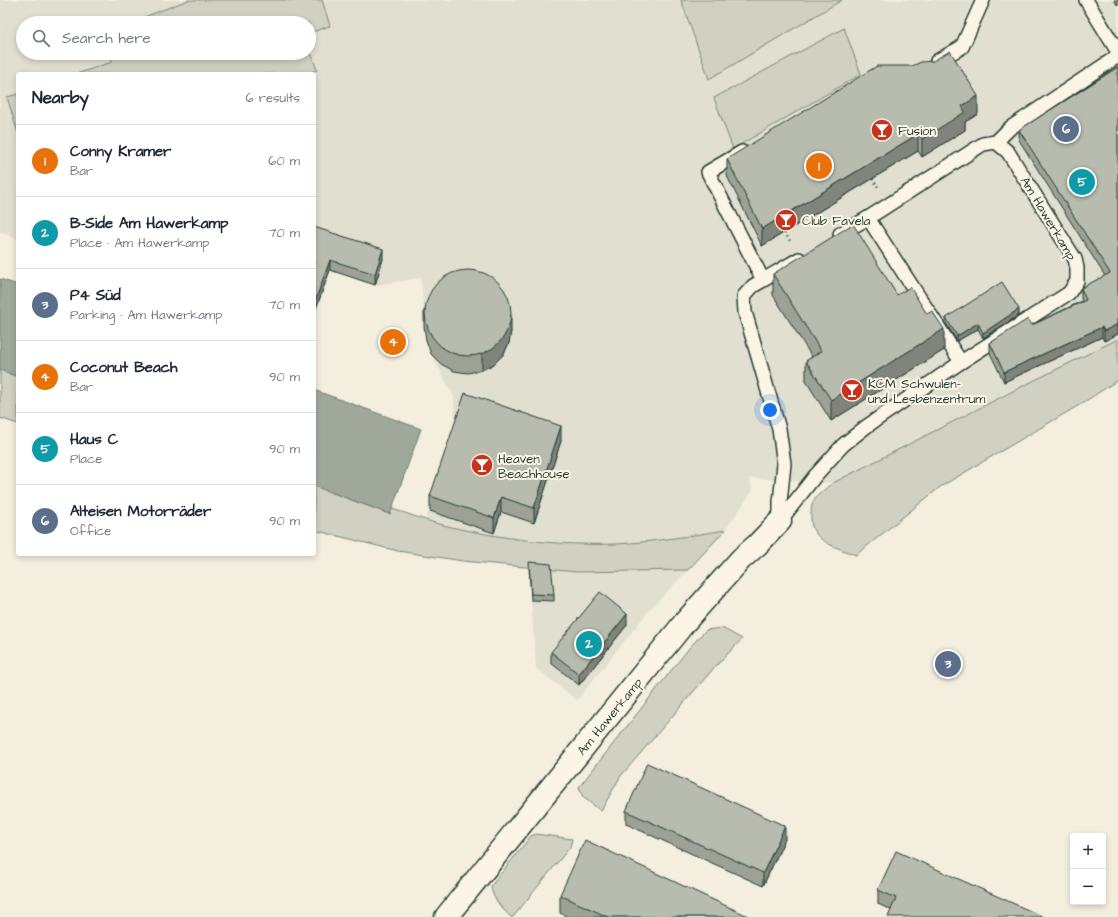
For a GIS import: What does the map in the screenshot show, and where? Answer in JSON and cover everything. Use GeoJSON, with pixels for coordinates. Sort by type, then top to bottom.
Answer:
{"type":"FeatureCollection","features":[{"type":"Feature","properties":{"kind":"street","name":"Am Hawerkamp"},"geometry":{"type":"LineString","coordinates":[[446,917],[685,622],[741,559],[780,522]]}},
{"type":"Feature","properties":{"kind":"lane"},"geometry":{"type":"LineString","coordinates":[[924,69],[962,47],[983,0]]}},
{"type":"Feature","properties":{"kind":"lane"},"geometry":{"type":"LineString","coordinates":[[1086,0],[1118,52]]}},
{"type":"Feature","properties":{"kind":"lane"},"geometry":{"type":"LineString","coordinates":[[827,242],[868,218],[983,144],[996,142],[1010,128],[1118,56]]}},
{"type":"Feature","properties":{"kind":"lane","name":"Am Hawerkamp"},"geometry":{"type":"LineString","coordinates":[[780,522],[815,476],[843,445],[867,426],[961,362],[1069,293],[1077,281],[1078,268],[1075,259],[1008,152],[996,142]]}},
{"type":"Feature","properties":{"kind":"lane"},"geometry":{"type":"LineString","coordinates":[[754,144],[708,172],[763,280]]}},
{"type":"Feature","properties":{"kind":"lane"},"geometry":{"type":"LineString","coordinates":[[868,218],[961,362]]}},
{"type":"Feature","properties":{"kind":"lane"},"geometry":{"type":"LineString","coordinates":[[780,522],[780,496],[784,464],[779,429],[745,312],[744,296],[753,286],[807,254]]}},
{"type":"Feature","properties":{"kind":"shaded area"},"geometry":{"type":"Polygon","coordinates":[[[0,0],[1118,0],[1118,339],[833,483],[749,478],[753,490],[725,530],[652,541],[617,544],[580,544],[503,537],[446,526],[426,520],[455,423],[454,396],[431,354],[426,340],[421,278],[375,285],[316,266],[316,72],[16,72],[16,238],[0,232],[0,0]]]}},
{"type":"Feature","properties":{"kind":"shaded area"},"geometry":{"type":"Polygon","coordinates":[[[188,0],[322,0],[330,26],[316,31],[316,16],[147,16],[188,0]]]}},
{"type":"Feature","properties":{"kind":"shaded area"},"geometry":{"type":"Polygon","coordinates":[[[681,0],[842,0],[709,79],[681,0]]]}},
{"type":"Feature","properties":{"kind":"shaded area"},"geometry":{"type":"Polygon","coordinates":[[[844,28],[861,74],[733,149],[714,98],[844,28]]]}},
{"type":"Feature","properties":{"kind":"shaded area"},"geometry":{"type":"Polygon","coordinates":[[[112,60],[314,60],[317,70],[312,72],[82,72],[112,62],[112,60]]]}},
{"type":"Feature","properties":{"kind":"shaded area"},"geometry":{"type":"Polygon","coordinates":[[[16,95],[16,126],[7,97],[16,95]]]}},
{"type":"Feature","properties":{"kind":"shaded area"},"geometry":{"type":"Polygon","coordinates":[[[0,279],[16,284],[16,376],[0,370],[0,279]]]}},
{"type":"Feature","properties":{"kind":"shaded area"},"geometry":{"type":"Polygon","coordinates":[[[1118,339],[1118,380],[1081,404],[940,487],[856,555],[826,542],[815,532],[812,526],[811,518],[813,502],[833,483],[1118,339]]]}},
{"type":"Feature","properties":{"kind":"shaded area"},"geometry":{"type":"Polygon","coordinates":[[[0,370],[16,376],[16,423],[0,418],[0,370]]]}},
{"type":"Feature","properties":{"kind":"shaded area"},"geometry":{"type":"Polygon","coordinates":[[[316,391],[421,429],[390,514],[316,487],[316,391]]]}},
{"type":"Feature","properties":{"kind":"shaded area"},"geometry":{"type":"Polygon","coordinates":[[[316,487],[389,514],[392,509],[468,531],[531,541],[574,544],[616,544],[684,537],[725,530],[688,570],[576,572],[463,561],[398,551],[316,530],[316,487]]]}},
{"type":"Feature","properties":{"kind":"shaded area"},"geometry":{"type":"Polygon","coordinates":[[[529,568],[576,572],[688,570],[651,608],[577,700],[536,668],[529,568]]]}},
{"type":"Feature","properties":{"kind":"shaded area"},"geometry":{"type":"Polygon","coordinates":[[[722,628],[742,639],[713,669],[620,777],[601,811],[583,797],[579,787],[690,647],[706,630],[722,628]]]}},
{"type":"Feature","properties":{"kind":"shaded area"},"geometry":{"type":"Polygon","coordinates":[[[536,834],[572,839],[570,847],[513,917],[511,917],[495,899],[491,886],[531,836],[536,834]]]}},
{"type":"Feature","properties":{"kind":"building"},"geometry":{"type":"Polygon","coordinates":[[[950,51],[978,96],[962,106],[965,112],[922,139],[918,134],[762,229],[727,159],[877,66],[912,66],[921,62],[933,61],[950,51]]]}},
{"type":"Feature","properties":{"kind":"building"},"geometry":{"type":"Polygon","coordinates":[[[1118,67],[1118,324],[1104,331],[1102,327],[1004,372],[990,343],[1028,319],[1032,325],[1086,300],[1081,288],[1110,273],[1019,130],[1118,67]]]}},
{"type":"Feature","properties":{"kind":"building"},"geometry":{"type":"Polygon","coordinates":[[[853,224],[897,295],[910,287],[927,314],[932,311],[944,329],[831,400],[806,361],[821,351],[773,274],[853,224]]]}},
{"type":"Feature","properties":{"kind":"building"},"geometry":{"type":"Polygon","coordinates":[[[316,228],[383,249],[375,274],[330,260],[316,298],[316,228]]]}},
{"type":"Feature","properties":{"kind":"building"},"geometry":{"type":"Polygon","coordinates":[[[468,270],[484,273],[492,277],[504,289],[508,297],[511,313],[508,329],[504,337],[492,349],[484,353],[468,356],[452,353],[444,349],[432,337],[428,329],[425,313],[428,297],[432,289],[444,277],[452,273],[468,270]]]}},
{"type":"Feature","properties":{"kind":"building"},"geometry":{"type":"Polygon","coordinates":[[[1002,282],[1019,309],[983,333],[978,323],[957,336],[946,318],[1002,282]]]}},
{"type":"Feature","properties":{"kind":"building"},"geometry":{"type":"Polygon","coordinates":[[[465,393],[561,426],[534,508],[501,497],[494,518],[430,496],[465,393]]]}},
{"type":"Feature","properties":{"kind":"building"},"geometry":{"type":"Polygon","coordinates":[[[529,562],[551,564],[554,595],[531,594],[529,562]]]}},
{"type":"Feature","properties":{"kind":"building"},"geometry":{"type":"Polygon","coordinates":[[[600,592],[627,614],[579,674],[551,652],[600,592]]]}},
{"type":"Feature","properties":{"kind":"building"},"geometry":{"type":"Polygon","coordinates":[[[647,763],[785,826],[763,873],[626,811],[647,763]]]}},
{"type":"Feature","properties":{"kind":"building"},"geometry":{"type":"Polygon","coordinates":[[[585,840],[750,917],[608,917],[560,895],[585,840]]]}},
{"type":"Feature","properties":{"kind":"building"},"geometry":{"type":"Polygon","coordinates":[[[896,851],[1044,917],[888,917],[896,898],[878,890],[896,851]]]}},
{"type":"Feature","properties":{"kind":"place","name":"Alteisen Motorräder"},"geometry":{"type":"Point","coordinates":[1066,129]}},
{"type":"Feature","properties":{"kind":"place","name":"Fusion"},"geometry":{"type":"Point","coordinates":[882,130]}},
{"type":"Feature","properties":{"kind":"place","name":"Conny Kramer"},"geometry":{"type":"Point","coordinates":[819,166]}},
{"type":"Feature","properties":{"kind":"place","name":"Haus C"},"geometry":{"type":"Point","coordinates":[1082,182]}},
{"type":"Feature","properties":{"kind":"place","name":"Club Favela"},"geometry":{"type":"Point","coordinates":[786,220]}},
{"type":"Feature","properties":{"kind":"place","name":"Coconut Beach"},"geometry":{"type":"Point","coordinates":[393,342]}},
{"type":"Feature","properties":{"kind":"place","name":"KCM Schwulen- und Lesbenzentrum"},"geometry":{"type":"Point","coordinates":[852,390]}},
{"type":"Feature","properties":{"kind":"place","name":"Heaven Beachhouse"},"geometry":{"type":"Point","coordinates":[482,465]}},
{"type":"Feature","properties":{"kind":"place","name":"B-Side Am Hawerkamp"},"geometry":{"type":"Point","coordinates":[589,644]}},
{"type":"Feature","properties":{"kind":"place","name":"P4 Süd"},"geometry":{"type":"Point","coordinates":[948,664]}}]}
